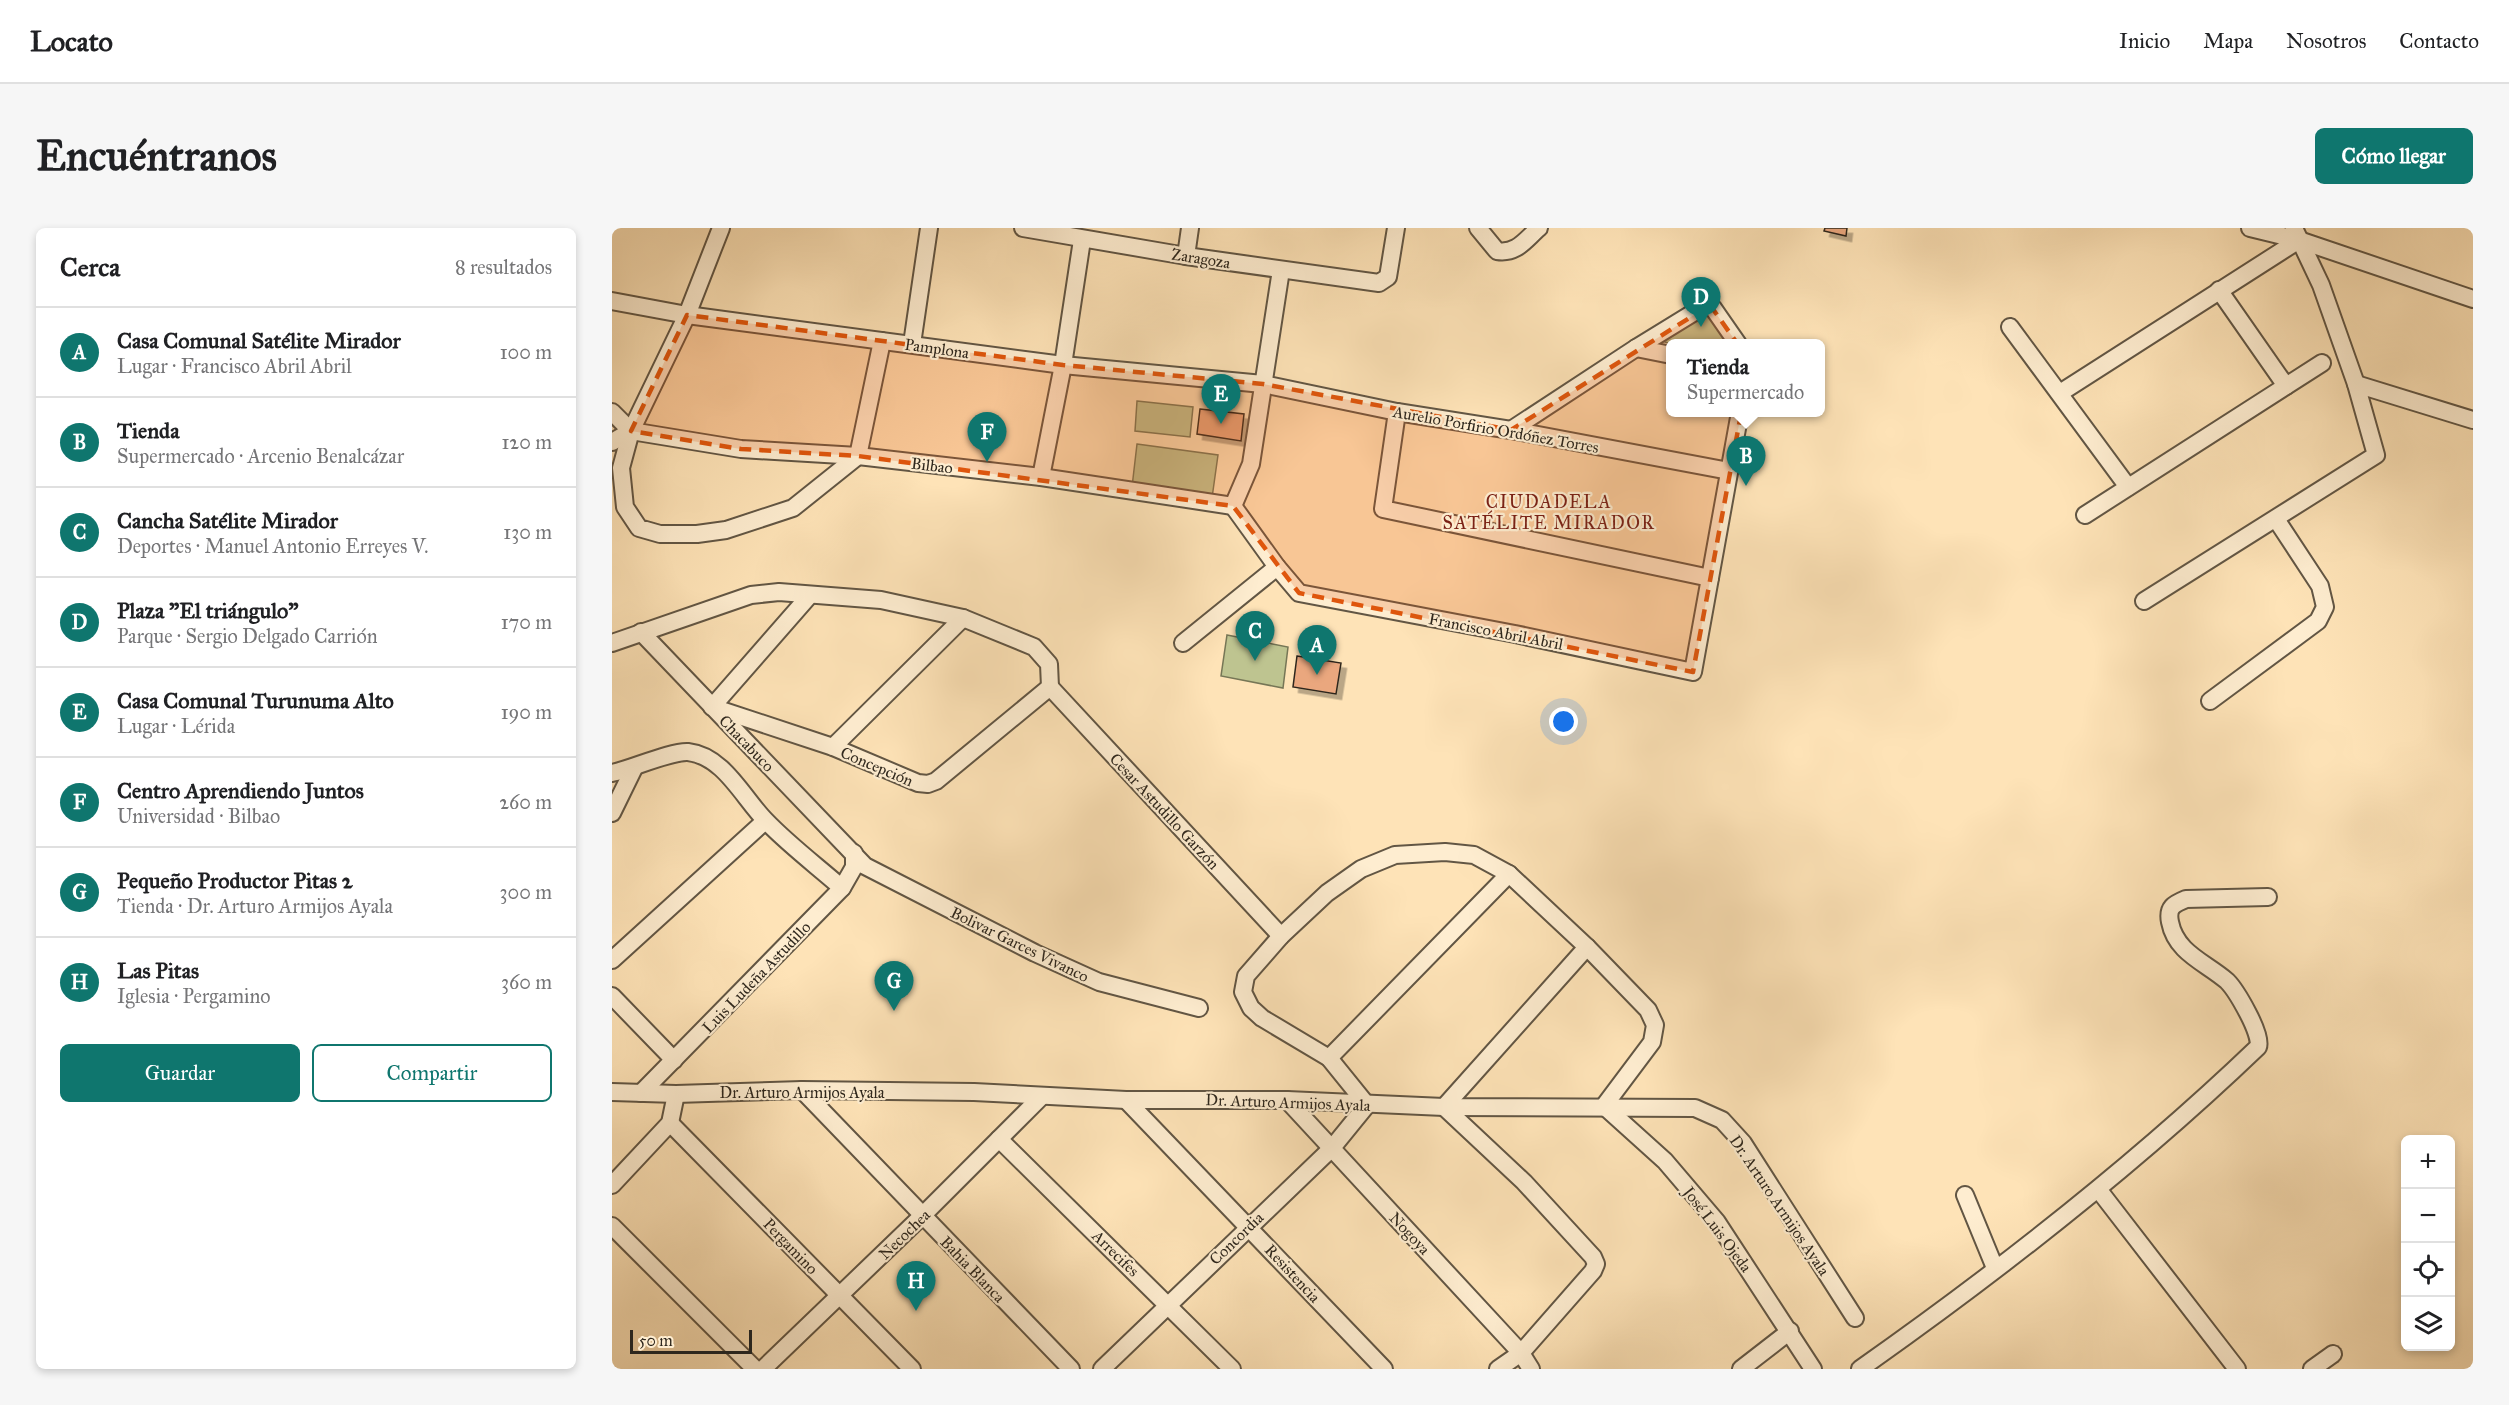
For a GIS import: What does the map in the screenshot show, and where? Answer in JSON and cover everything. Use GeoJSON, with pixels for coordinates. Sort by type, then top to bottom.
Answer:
{"type":"FeatureCollection","features":[{"type":"Feature","properties":{"kind":"street"},"geometry":{"type":"LineString","coordinates":[[721,228],[687,315],[631,431],[621,468],[625,507],[639,528],[674,534],[697,534],[726,530],[793,508],[858,456],[882,341]]}},
{"type":"Feature","properties":{"kind":"street"},"geometry":{"type":"LineString","coordinates":[[912,344],[929,228]]}},
{"type":"Feature","properties":{"kind":"street","name":"Zaragoza"},"geometry":{"type":"LineString","coordinates":[[1023,228],[1082,240],[1379,283],[1388,277],[1396,228]]}},
{"type":"Feature","properties":{"kind":"street"},"geometry":{"type":"LineString","coordinates":[[1186,256],[1190,228]]}},
{"type":"Feature","properties":{"kind":"street"},"geometry":{"type":"LineString","coordinates":[[1478,228],[1497,251],[1506,252],[1513,251],[1539,228]]}},
{"type":"Feature","properties":{"kind":"street"},"geometry":{"type":"LineString","coordinates":[[2250,228],[2297,234],[2473,299]]}},
{"type":"Feature","properties":{"kind":"street"},"geometry":{"type":"LineString","coordinates":[[2060,393],[2219,290],[2297,234]]}},
{"type":"Feature","properties":{"kind":"street"},"geometry":{"type":"LineString","coordinates":[[2144,601],[2376,455],[2356,384],[2321,285],[2297,234]]}},
{"type":"Feature","properties":{"kind":"street"},"geometry":{"type":"LineString","coordinates":[[1041,477],[1063,365],[1082,240]]}},
{"type":"Feature","properties":{"kind":"street"},"geometry":{"type":"LineString","coordinates":[[1183,643],[1277,567],[1233,506],[1251,464],[1281,270]]}},
{"type":"Feature","properties":{"kind":"street"},"geometry":{"type":"LineString","coordinates":[[2219,290],[2286,386]]}},
{"type":"Feature","properties":{"kind":"street","name":"Pamplona"},"geometry":{"type":"LineString","coordinates":[[612,301],[687,315],[1063,365],[1263,384]]}},
{"type":"Feature","properties":{"kind":"street"},"geometry":{"type":"LineString","coordinates":[[1511,430],[1706,305],[1710,305],[1734,339]]}},
{"type":"Feature","properties":{"kind":"street"},"geometry":{"type":"LineString","coordinates":[[2010,327],[2128,487]]}},
{"type":"Feature","properties":{"kind":"street"},"geometry":{"type":"LineString","coordinates":[[1636,348],[1666,354]]}},
{"type":"Feature","properties":{"kind":"street"},"geometry":{"type":"LineString","coordinates":[[2085,515],[2322,363]]}},
{"type":"Feature","properties":{"kind":"street","name":"Aurelio Porfirio Ordóñez Torres"},"geometry":{"type":"LineString","coordinates":[[1263,384],[1397,412],[1511,430],[1729,471]]}},
{"type":"Feature","properties":{"kind":"street"},"geometry":{"type":"LineString","coordinates":[[2356,384],[2473,420]]}},
{"type":"Feature","properties":{"kind":"street"},"geometry":{"type":"LineString","coordinates":[[612,412],[631,431]]}},
{"type":"Feature","properties":{"kind":"street"},"geometry":{"type":"LineString","coordinates":[[1397,412],[1383,509],[1710,578],[1739,417]]}},
{"type":"Feature","properties":{"kind":"street"},"geometry":{"type":"LineString","coordinates":[[612,442],[631,431]]}},
{"type":"Feature","properties":{"kind":"street","name":"Bilbao"},"geometry":{"type":"LineString","coordinates":[[631,431],[741,449],[858,456],[1041,477],[1233,506]]}},
{"type":"Feature","properties":{"kind":"street"},"geometry":{"type":"LineString","coordinates":[[2210,701],[2318,621],[2325,607],[2320,586],[2276,519]]}},
{"type":"Feature","properties":{"kind":"street","name":"Francisco Abril Abril"},"geometry":{"type":"LineString","coordinates":[[1277,567],[1299,593],[1693,672],[1710,578]]}},
{"type":"Feature","properties":{"kind":"street"},"geometry":{"type":"LineString","coordinates":[[612,643],[751,596],[779,592],[881,600],[963,618],[1034,647],[1049,664],[1050,687]]}},
{"type":"Feature","properties":{"kind":"street"},"geometry":{"type":"LineString","coordinates":[[712,707],[810,595]]}},
{"type":"Feature","properties":{"kind":"street"},"geometry":{"type":"LineString","coordinates":[[832,747],[963,618]]}},
{"type":"Feature","properties":{"kind":"street","name":"Chacabuco"},"geometry":{"type":"LineString","coordinates":[[641,632],[854,853]]}},
{"type":"Feature","properties":{"kind":"street","name":"Concepción"},"geometry":{"type":"LineString","coordinates":[[712,707],[832,747],[918,783],[928,784],[936,781],[1050,687]]}},
{"type":"Feature","properties":{"kind":"street","name":"Cesar Astudillo Garzón"},"geometry":{"type":"LineString","coordinates":[[1050,687],[1281,936]]}},
{"type":"Feature","properties":{"kind":"street"},"geometry":{"type":"LineString","coordinates":[[612,773],[670,755],[687,752],[701,756],[723,769],[765,821],[842,888]]}},
{"type":"Feature","properties":{"kind":"street"},"geometry":{"type":"LineString","coordinates":[[612,813],[634,768]]}},
{"type":"Feature","properties":{"kind":"street"},"geometry":{"type":"LineString","coordinates":[[612,960],[765,821]]}},
{"type":"Feature","properties":{"kind":"street"},"geometry":{"type":"LineString","coordinates":[[1367,1105],[1329,1058],[1262,1018],[1251,1008],[1243,992],[1246,976],[1281,936],[1327,893],[1361,869],[1395,855],[1445,852],[1474,855],[1509,874],[1587,947],[1648,1010],[1655,1026],[1652,1042],[1604,1106]]}},
{"type":"Feature","properties":{"kind":"street","name":"Luis Ludeña Astudillo"},"geometry":{"type":"LineString","coordinates":[[641,1093],[842,888],[854,867],[854,853]]}},
{"type":"Feature","properties":{"kind":"street","name":"Bolivar Garces Vivanco"},"geometry":{"type":"LineString","coordinates":[[854,853],[866,866],[878,874],[1099,982],[1199,1008]]}},
{"type":"Feature","properties":{"kind":"street"},"geometry":{"type":"LineString","coordinates":[[1329,1058],[1509,874]]}},
{"type":"Feature","properties":{"kind":"street"},"geometry":{"type":"LineString","coordinates":[[1860,1369],[2098,1189],[2186,1114],[2260,1042],[2256,1029],[2228,982],[2179,945],[2169,920],[2170,908],[2186,899],[2268,897]]}},
{"type":"Feature","properties":{"kind":"street"},"geometry":{"type":"LineString","coordinates":[[1498,1369],[1521,1353],[1593,1271],[1596,1264],[1593,1257],[1524,1182],[1444,1107],[1587,947]]}},
{"type":"Feature","properties":{"kind":"street"},"geometry":{"type":"LineString","coordinates":[[612,996],[674,1060]]}},
{"type":"Feature","properties":{"kind":"street","name":"Dr. Arturo Armijos Ayala"},"geometry":{"type":"LineString","coordinates":[[612,1092],[676,1094],[802,1090],[974,1092],[1126,1100],[1287,1100],[1444,1107],[1695,1108],[1722,1120],[1743,1143],[1855,1318]]}},
{"type":"Feature","properties":{"kind":"street","name":"Bahia Blanca"},"geometry":{"type":"LineString","coordinates":[[802,1090],[1071,1369]]}},
{"type":"Feature","properties":{"kind":"street"},"geometry":{"type":"LineString","coordinates":[[612,1185],[670,1123],[676,1094]]}},
{"type":"Feature","properties":{"kind":"street","name":"Necochea"},"geometry":{"type":"LineString","coordinates":[[763,1369],[922,1216],[1042,1096]]}},
{"type":"Feature","properties":{"kind":"street","name":"Resistencia"},"geometry":{"type":"LineString","coordinates":[[1126,1100],[1384,1369]]}},
{"type":"Feature","properties":{"kind":"street","name":"Nogoya"},"geometry":{"type":"LineString","coordinates":[[1287,1100],[1521,1353],[1531,1369]]}},
{"type":"Feature","properties":{"kind":"street","name":"Concordia"},"geometry":{"type":"LineString","coordinates":[[1102,1369],[1332,1148],[1367,1105]]}},
{"type":"Feature","properties":{"kind":"street","name":"José Luis Ojeda"},"geometry":{"type":"LineString","coordinates":[[1604,1106],[1665,1161],[1717,1221],[1813,1369]]}},
{"type":"Feature","properties":{"kind":"street","name":"Pergamino"},"geometry":{"type":"LineString","coordinates":[[670,1123],[912,1369]]}},
{"type":"Feature","properties":{"kind":"street","name":"Arrecifes"},"geometry":{"type":"LineString","coordinates":[[999,1139],[1232,1369]]}},
{"type":"Feature","properties":{"kind":"street"},"geometry":{"type":"LineString","coordinates":[[2098,1189],[2237,1369]]}},
{"type":"Feature","properties":{"kind":"street"},"geometry":{"type":"LineString","coordinates":[[1965,1195],[1995,1268]]}},
{"type":"Feature","properties":{"kind":"street"},"geometry":{"type":"LineString","coordinates":[[612,1226],[755,1369]]}},
{"type":"Feature","properties":{"kind":"street"},"geometry":{"type":"LineString","coordinates":[[1741,1369],[1790,1331]]}},
{"type":"Feature","properties":{"kind":"street"},"geometry":{"type":"LineString","coordinates":[[2313,1369],[2333,1354]]}},
{"type":"Feature","properties":{"kind":"highlighted area"},"geometry":{"type":"Polygon","coordinates":[[[1710,305],[1744,353],[1749,371],[1693,672],[1299,593],[1233,506],[858,456],[741,449],[631,431],[687,315],[1063,365],[1263,384],[1511,430],[1710,305]]]}},
{"type":"Feature","properties":{"kind":"green space"},"geometry":{"type":"Polygon","coordinates":[[[1709,313],[1725,339],[1666,339],[1666,342],[1662,341],[1709,313]]]}},
{"type":"Feature","properties":{"kind":"green space"},"geometry":{"type":"Polygon","coordinates":[[[1137,401],[1193,407],[1190,437],[1135,431],[1137,401]]]}},
{"type":"Feature","properties":{"kind":"green space"},"geometry":{"type":"Polygon","coordinates":[[[1137,444],[1218,455],[1212,498],[1132,487],[1137,444]]]}},
{"type":"Feature","properties":{"kind":"green space"},"geometry":{"type":"Polygon","coordinates":[[[1227,635],[1288,647],[1283,688],[1221,676],[1227,635]]]}},
{"type":"Feature","properties":{"kind":"building"},"geometry":{"type":"Polygon","coordinates":[[[1825,228],[1847,228],[1846,236],[1824,231],[1825,228]]]}},
{"type":"Feature","properties":{"kind":"building"},"geometry":{"type":"Polygon","coordinates":[[[1200,409],[1244,414],[1241,441],[1197,434],[1200,409]]]}},
{"type":"Feature","properties":{"kind":"building"},"geometry":{"type":"Polygon","coordinates":[[[1297,656],[1341,663],[1336,694],[1293,687],[1297,656]]]}},
{"type":"Feature","properties":{"kind":"place","name":"Plaza \"El triángulo\""},"geometry":{"type":"Point","coordinates":[1701,327]}},
{"type":"Feature","properties":{"kind":"place","name":"Casa Comunal Turunuma Alto"},"geometry":{"type":"Point","coordinates":[1221,424]}},
{"type":"Feature","properties":{"kind":"place","name":"Centro Aprendiendo Juntos"},"geometry":{"type":"Point","coordinates":[987,462]}},
{"type":"Feature","properties":{"kind":"place","name":"Tienda"},"geometry":{"type":"Point","coordinates":[1746,486]}},
{"type":"Feature","properties":{"kind":"place","name":"Cancha Satélite Mirador"},"geometry":{"type":"Point","coordinates":[1255,661]}},
{"type":"Feature","properties":{"kind":"place","name":"Casa Comunal Satélite Mirador"},"geometry":{"type":"Point","coordinates":[1317,675]}},
{"type":"Feature","properties":{"kind":"place","name":"Pequeño Productor Pitas 2"},"geometry":{"type":"Point","coordinates":[894,1011]}},
{"type":"Feature","properties":{"kind":"place","name":"Las Pitas"},"geometry":{"type":"Point","coordinates":[916,1311]}},
{"type":"Feature","properties":{"kind":"district","name":"CIUDADELA SATÉLITE MIRADOR"},"geometry":{"type":"Point","coordinates":[1549,512]}}]}
